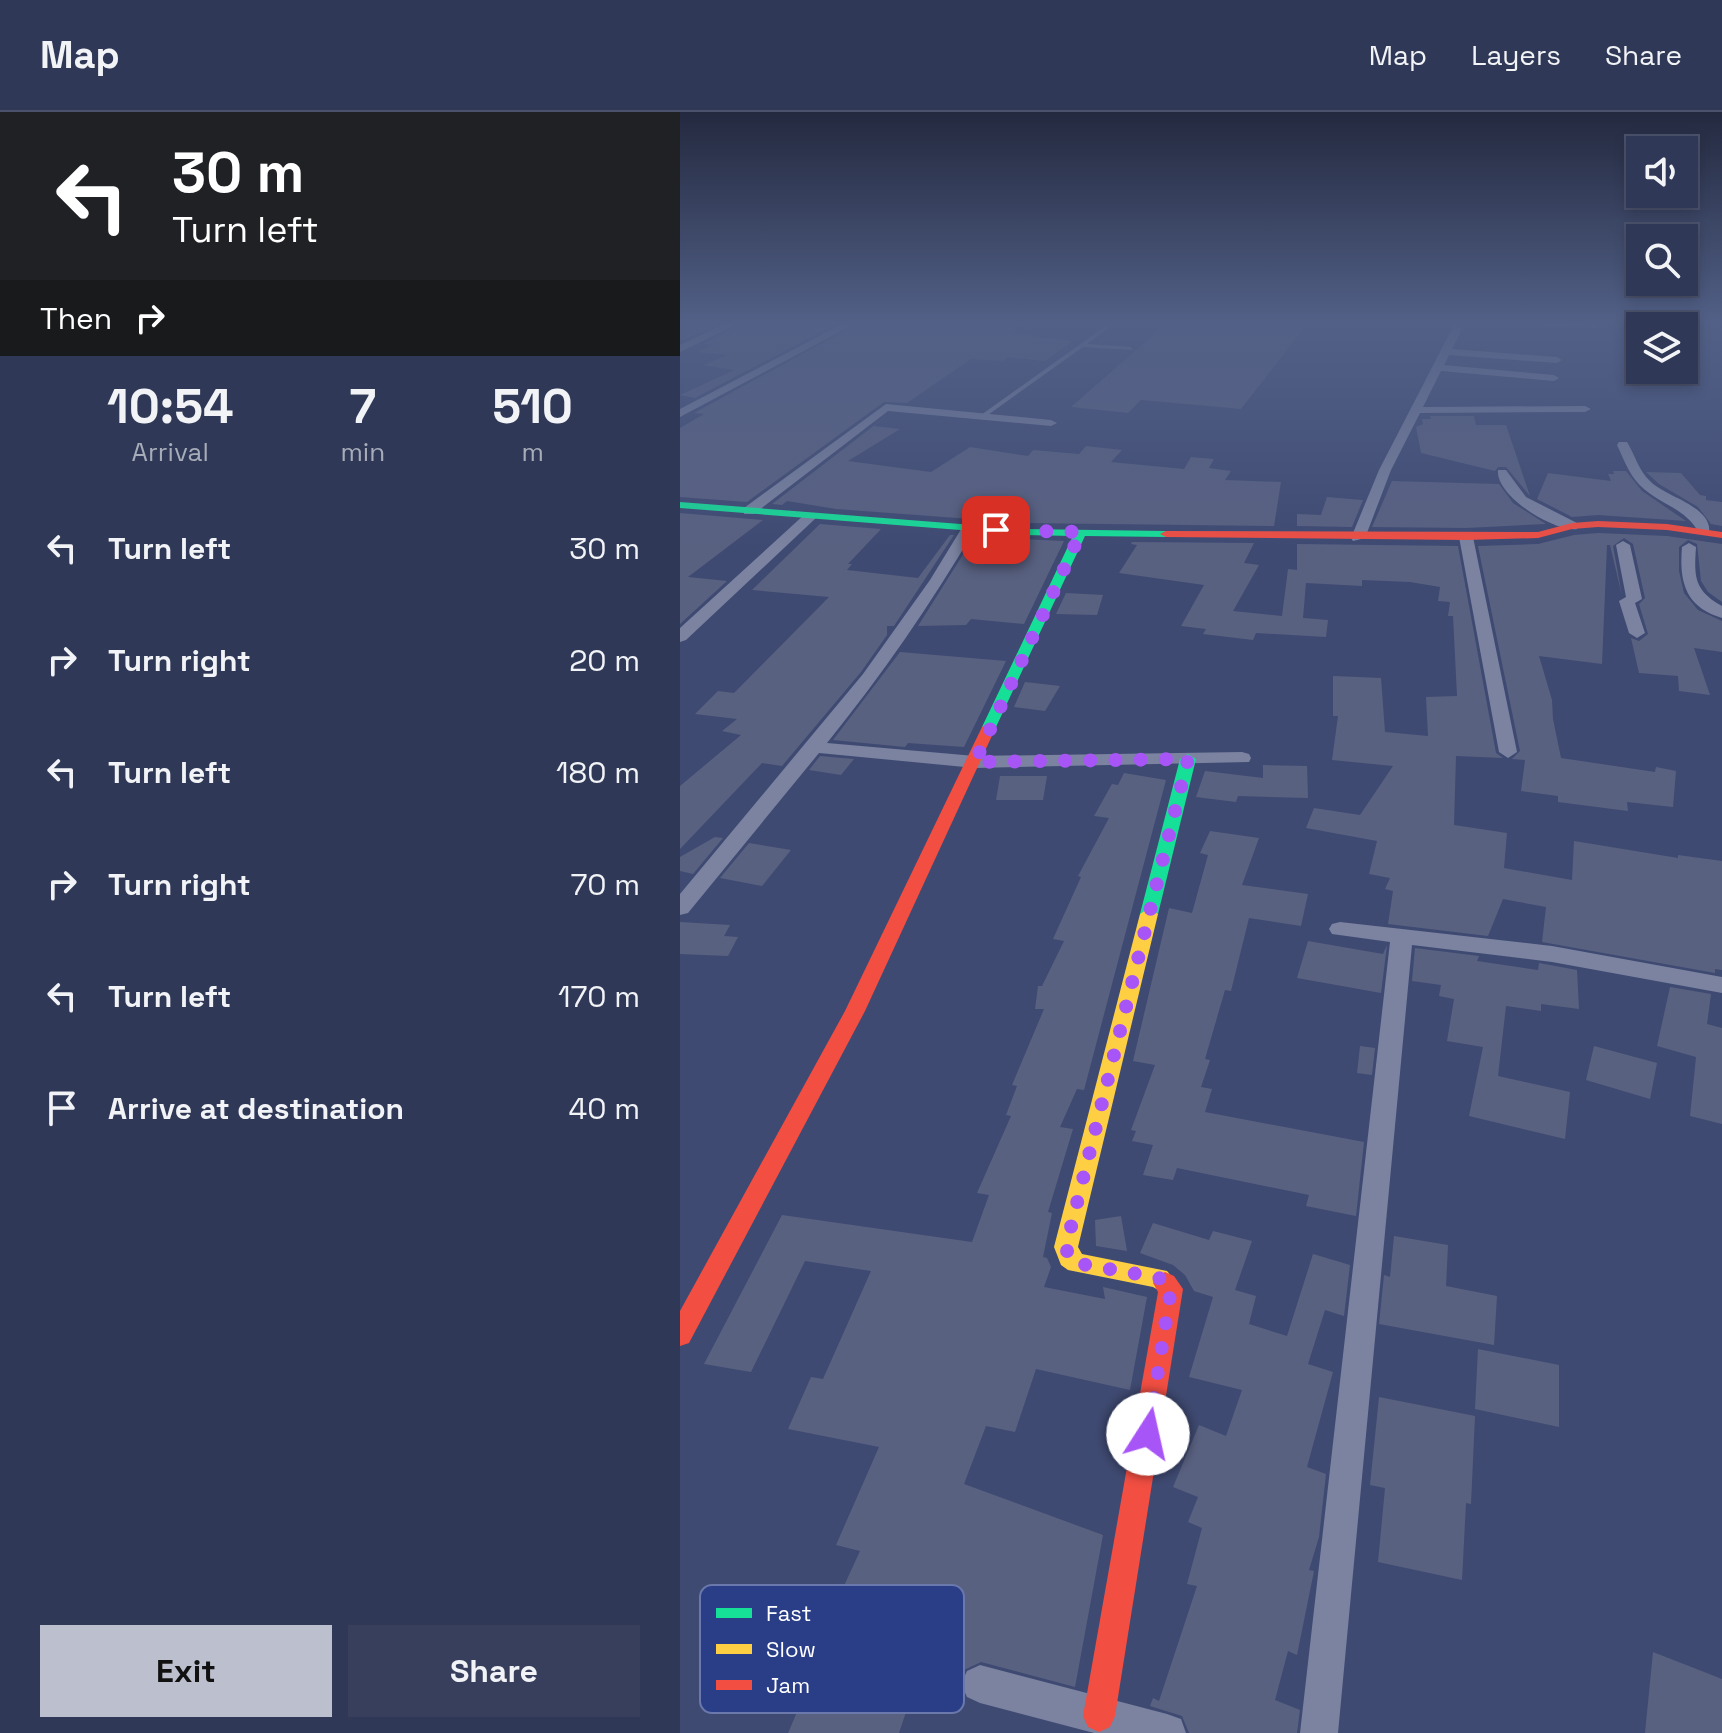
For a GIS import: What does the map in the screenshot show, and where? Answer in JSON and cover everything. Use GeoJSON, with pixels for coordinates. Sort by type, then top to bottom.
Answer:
{"type":"FeatureCollection","features":[{"type":"Feature","properties":{"kind":"street"},"geometry":{"type":"LineString","coordinates":[[680,414],[709,399]]}},
{"type":"Feature","properties":{"kind":"street"},"geometry":{"type":"LineString","coordinates":[[1358,538],[1385,470],[1422,399]]}},
{"type":"Feature","properties":{"kind":"street"},"geometry":{"type":"LineString","coordinates":[[749,511],[886,407],[1051,423]]}},
{"type":"Feature","properties":{"kind":"street"},"geometry":{"type":"LineString","coordinates":[[1416,410],[1585,409]]}},
{"type":"Feature","properties":{"kind":"street"},"geometry":{"type":"LineString","coordinates":[[1623,445],[1644,482],[1692,514],[1716,535]]}},
{"type":"Feature","properties":{"kind":"street"},"geometry":{"type":"LineString","coordinates":[[1502,473],[1505,483],[1533,509],[1572,526]]}},
{"type":"Feature","properties":{"kind":"street"},"geometry":{"type":"LineString","coordinates":[[680,505],[968,529],[1209,532],[1358,538],[1538,535],[1615,544],[1634,599],[1627,601],[1637,633]]}},
{"type":"Feature","properties":{"kind":"street"},"geometry":{"type":"LineString","coordinates":[[680,637],[810,517]]}},
{"type":"Feature","properties":{"kind":"street"},"geometry":{"type":"LineString","coordinates":[[1538,535],[1572,526],[1637,525],[1716,535]]}},
{"type":"Feature","properties":{"kind":"street"},"geometry":{"type":"LineString","coordinates":[[680,908],[871,677],[930,596],[968,529]]}},
{"type":"Feature","properties":{"kind":"street"},"geometry":{"type":"LineString","coordinates":[[680,1335],[855,1011],[1081,532]]}},
{"type":"Feature","properties":{"kind":"street"},"geometry":{"type":"LineString","coordinates":[[1662,546],[1689,547],[1716,535]]}},
{"type":"Feature","properties":{"kind":"street"},"geometry":{"type":"LineString","coordinates":[[1466,537],[1508,752]]}},
{"type":"Feature","properties":{"kind":"street"},"geometry":{"type":"LineString","coordinates":[[1689,547],[1687,577],[1700,600],[1722,613]]}},
{"type":"Feature","properties":{"kind":"street"},"geometry":{"type":"LineString","coordinates":[[814,747],[975,762],[1242,758]]}},
{"type":"Feature","properties":{"kind":"street"},"geometry":{"type":"LineString","coordinates":[[1099,1716],[1171,1289],[1159,1278],[1076,1263],[1069,1258],[1066,1247],[1188,759]]}},
{"type":"Feature","properties":{"kind":"street"},"geometry":{"type":"LineString","coordinates":[[1340,929],[1552,954],[1722,985]]}},
{"type":"Feature","properties":{"kind":"street"},"geometry":{"type":"LineString","coordinates":[[1319,1733],[1402,936]]}},
{"type":"Feature","properties":{"kind":"street"},"geometry":{"type":"LineString","coordinates":[[980,1684],[1167,1733]]}},
{"type":"Feature","properties":{"kind":"lane"},"geometry":{"type":"LineString","coordinates":[[983,416],[1007,399]]}},
{"type":"Feature","properties":{"kind":"building"},"geometry":{"type":"Polygon","coordinates":[[[720,399],[913,399],[907,403],[884,402],[747,502],[680,497],[680,428],[704,414],[694,413],[720,399]]]}},
{"type":"Feature","properties":{"kind":"building"},"geometry":{"type":"Polygon","coordinates":[[[1081,399],[1249,399],[1241,409],[1141,400],[1128,413],[1071,407],[1081,399]]]}},
{"type":"Feature","properties":{"kind":"building"},"geometry":{"type":"Polygon","coordinates":[[[889,414],[874,426],[900,429],[848,461],[931,472],[970,447],[1028,456],[1033,450],[1079,454],[1086,446],[1122,450],[1111,462],[1184,469],[1191,457],[1214,459],[1209,468],[1231,471],[1225,480],[1281,482],[1274,526],[1024,523],[836,509],[787,501],[782,505],[772,504],[889,414]]]}},
{"type":"Feature","properties":{"kind":"building"},"geometry":{"type":"Polygon","coordinates":[[[1430,416],[1474,416],[1476,425],[1506,425],[1530,496],[1506,467],[1498,467],[1495,471],[1421,453],[1416,427],[1423,424],[1422,419],[1431,419],[1430,416]]]}},
{"type":"Feature","properties":{"kind":"building"},"geometry":{"type":"Polygon","coordinates":[[[1613,471],[1626,471],[1642,491],[1686,521],[1598,515],[1572,517],[1537,499],[1548,473],[1611,481],[1608,474],[1614,474],[1613,471]]]}},
{"type":"Feature","properties":{"kind":"building"},"geometry":{"type":"Polygon","coordinates":[[[1646,472],[1681,473],[1700,495],[1706,496],[1706,500],[1722,502],[1722,526],[1711,524],[1698,507],[1659,484],[1646,472]]]}},
{"type":"Feature","properties":{"kind":"building"},"geometry":{"type":"Polygon","coordinates":[[[1392,481],[1499,484],[1513,503],[1546,524],[1466,528],[1372,527],[1392,481]]]}},
{"type":"Feature","properties":{"kind":"building"},"geometry":{"type":"Polygon","coordinates":[[[1327,497],[1363,500],[1352,527],[1297,526],[1297,514],[1321,515],[1327,497]]]}},
{"type":"Feature","properties":{"kind":"building"},"geometry":{"type":"Polygon","coordinates":[[[680,513],[763,520],[688,577],[727,581],[680,624],[680,513]]]}},
{"type":"Feature","properties":{"kind":"building"},"geometry":{"type":"Polygon","coordinates":[[[820,524],[881,529],[848,564],[852,564],[847,570],[918,578],[950,535],[954,535],[894,626],[887,626],[887,635],[861,672],[782,766],[762,763],[680,849],[680,786],[741,735],[722,731],[737,719],[695,714],[718,691],[734,693],[829,597],[752,590],[820,524]]]}},
{"type":"Feature","properties":{"kind":"building"},"geometry":{"type":"Polygon","coordinates":[[[1598,533],[1667,536],[1722,544],[1722,602],[1708,592],[1701,581],[1697,544],[1688,540],[1679,547],[1679,571],[1684,593],[1698,610],[1722,621],[1722,652],[1694,648],[1710,695],[1679,691],[1678,676],[1639,673],[1631,638],[1639,641],[1648,634],[1639,604],[1645,598],[1633,544],[1624,538],[1613,546],[1622,596],[1610,545],[1607,545],[1602,664],[1539,656],[1552,700],[1561,758],[1655,772],[1656,767],[1676,771],[1673,807],[1627,802],[1628,811],[1558,802],[1558,796],[1521,791],[1525,760],[1512,759],[1520,751],[1478,546],[1538,544],[1598,533]]]}},
{"type":"Feature","properties":{"kind":"building"},"geometry":{"type":"Polygon","coordinates":[[[974,537],[1064,541],[1024,624],[971,619],[966,625],[918,626],[974,537]]]}},
{"type":"Feature","properties":{"kind":"building"},"geometry":{"type":"Polygon","coordinates":[[[1132,542],[1254,543],[1244,563],[1259,565],[1233,611],[1282,616],[1288,569],[1297,570],[1297,544],[1458,546],[1496,753],[1503,758],[1456,756],[1454,825],[1507,833],[1504,868],[1572,880],[1574,841],[1678,858],[1678,855],[1722,861],[1722,970],[1715,969],[1715,973],[1542,942],[1546,907],[1503,899],[1488,936],[1388,924],[1393,891],[1385,889],[1390,878],[1369,874],[1377,841],[1306,828],[1314,808],[1360,815],[1393,766],[1332,760],[1338,716],[1333,716],[1333,676],[1381,678],[1385,732],[1428,736],[1426,697],[1457,696],[1453,616],[1448,616],[1450,602],[1438,601],[1440,587],[1362,580],[1362,586],[1306,583],[1303,618],[1328,620],[1326,637],[1256,633],[1253,640],[1203,634],[1206,629],[1181,626],[1204,585],[1119,573],[1137,545],[1132,542]]]}},
{"type":"Feature","properties":{"kind":"building"},"geometry":{"type":"Polygon","coordinates":[[[1066,593],[1103,595],[1097,615],[1056,614],[1066,593]]]}},
{"type":"Feature","properties":{"kind":"building"},"geometry":{"type":"Polygon","coordinates":[[[900,652],[1006,661],[964,747],[908,743],[905,747],[833,740],[900,652]]]}},
{"type":"Feature","properties":{"kind":"building"},"geometry":{"type":"Polygon","coordinates":[[[1025,682],[1060,686],[1045,711],[1014,707],[1025,682]]]}},
{"type":"Feature","properties":{"kind":"building"},"geometry":{"type":"Polygon","coordinates":[[[820,756],[854,759],[841,775],[809,770],[820,756]]]}},
{"type":"Feature","properties":{"kind":"building"},"geometry":{"type":"Polygon","coordinates":[[[1263,765],[1307,766],[1308,798],[1238,796],[1236,802],[1196,797],[1205,771],[1263,778],[1263,765]]]}},
{"type":"Feature","properties":{"kind":"building"},"geometry":{"type":"Polygon","coordinates":[[[1124,773],[1166,780],[1084,1090],[1077,1089],[1060,1127],[1073,1129],[1048,1212],[1052,1213],[1043,1257],[1047,1258],[1051,1267],[1044,1287],[1105,1299],[1103,1287],[1147,1297],[1130,1390],[1036,1369],[1015,1432],[986,1426],[964,1484],[1103,1535],[1075,1687],[981,1662],[964,1670],[964,1585],[844,1585],[860,1551],[836,1545],[879,1447],[788,1429],[811,1377],[823,1379],[871,1271],[805,1261],[751,1372],[704,1364],[782,1215],[972,1242],[989,1195],[977,1193],[1011,1116],[1006,1115],[1017,1086],[1012,1085],[1044,1009],[1035,1009],[1038,986],[1042,986],[1064,941],[1053,939],[1081,877],[1078,876],[1109,818],[1094,816],[1112,784],[1118,785],[1124,773]]]}},
{"type":"Feature","properties":{"kind":"building"},"geometry":{"type":"Polygon","coordinates":[[[1000,776],[1047,776],[1043,800],[996,800],[1000,776]]]}},
{"type":"Feature","properties":{"kind":"building"},"geometry":{"type":"Polygon","coordinates":[[[1210,831],[1259,838],[1242,885],[1308,894],[1301,926],[1249,918],[1231,991],[1225,990],[1205,1059],[1210,1060],[1201,1087],[1212,1089],[1205,1112],[1364,1142],[1356,1216],[1306,1206],[1309,1195],[1177,1168],[1173,1180],[1143,1175],[1153,1145],[1132,1141],[1136,1131],[1131,1130],[1155,1065],[1133,1061],[1169,908],[1192,913],[1208,855],[1200,853],[1210,831]]]}},
{"type":"Feature","properties":{"kind":"building"},"geometry":{"type":"Polygon","coordinates":[[[715,837],[723,838],[693,874],[680,871],[680,857],[715,837]]]}},
{"type":"Feature","properties":{"kind":"building"},"geometry":{"type":"Polygon","coordinates":[[[749,843],[791,850],[762,886],[720,878],[749,843]]]}},
{"type":"Feature","properties":{"kind":"building"},"geometry":{"type":"Polygon","coordinates":[[[680,922],[730,925],[724,936],[738,937],[728,956],[680,954],[680,922]]]}},
{"type":"Feature","properties":{"kind":"building"},"geometry":{"type":"Polygon","coordinates":[[[1308,941],[1383,954],[1387,945],[1381,993],[1297,978],[1308,941]]]}},
{"type":"Feature","properties":{"kind":"building"},"geometry":{"type":"Polygon","coordinates":[[[1415,948],[1479,956],[1477,961],[1538,970],[1539,963],[1577,970],[1579,1009],[1541,1004],[1541,1011],[1506,1006],[1498,1076],[1570,1092],[1565,1139],[1469,1116],[1483,1047],[1447,1041],[1454,999],[1439,996],[1441,985],[1412,981],[1415,948]]]}},
{"type":"Feature","properties":{"kind":"building"},"geometry":{"type":"Polygon","coordinates":[[[1670,987],[1711,994],[1707,1024],[1722,1028],[1722,1124],[1690,1116],[1696,1057],[1657,1046],[1670,987]]]}},
{"type":"Feature","properties":{"kind":"building"},"geometry":{"type":"Polygon","coordinates":[[[1360,1046],[1375,1048],[1372,1075],[1357,1073],[1360,1046]]]}},
{"type":"Feature","properties":{"kind":"building"},"geometry":{"type":"Polygon","coordinates":[[[1594,1046],[1657,1063],[1650,1099],[1586,1080],[1594,1046]]]}},
{"type":"Feature","properties":{"kind":"building"},"geometry":{"type":"Polygon","coordinates":[[[1121,1216],[1127,1251],[1096,1246],[1095,1220],[1121,1216]]]}},
{"type":"Feature","properties":{"kind":"building"},"geometry":{"type":"Polygon","coordinates":[[[1153,1223],[1209,1240],[1213,1231],[1252,1241],[1235,1290],[1256,1296],[1249,1324],[1287,1336],[1313,1254],[1350,1265],[1344,1316],[1325,1310],[1308,1364],[1333,1372],[1307,1467],[1326,1474],[1319,1537],[1309,1570],[1314,1571],[1297,1655],[1288,1651],[1275,1700],[1300,1710],[1297,1733],[1189,1733],[1182,1716],[1150,1706],[1153,1698],[1159,1701],[1197,1586],[1187,1584],[1202,1528],[1188,1522],[1198,1497],[1173,1487],[1199,1425],[1226,1436],[1242,1390],[1189,1377],[1213,1297],[1194,1291],[1185,1275],[1173,1265],[1140,1253],[1153,1223]]]}},
{"type":"Feature","properties":{"kind":"building"},"geometry":{"type":"Polygon","coordinates":[[[1394,1236],[1448,1245],[1446,1286],[1497,1296],[1494,1345],[1379,1324],[1384,1275],[1390,1277],[1394,1236]]]}},
{"type":"Feature","properties":{"kind":"building"},"geometry":{"type":"Polygon","coordinates":[[[1478,1349],[1559,1365],[1559,1427],[1475,1409],[1478,1349]]]}},
{"type":"Feature","properties":{"kind":"building"},"geometry":{"type":"Polygon","coordinates":[[[1379,1397],[1475,1416],[1471,1504],[1466,1503],[1462,1580],[1378,1562],[1385,1488],[1370,1485],[1379,1397]]]}},
{"type":"Feature","properties":{"kind":"building"},"geometry":{"type":"Polygon","coordinates":[[[1653,1652],[1722,1679],[1722,1733],[1645,1733],[1653,1652]]]}},
{"type":"Feature","properties":{"kind":"building"},"geometry":{"type":"Polygon","coordinates":[[[797,1713],[906,1713],[899,1733],[788,1733],[797,1713]]]}},
{"type":"Feature","properties":{"kind":"traffic: fast"},"geometry":{"type":"LineString","coordinates":[[680,505],[1024,532],[1166,534]]}},
{"type":"Feature","properties":{"kind":"traffic: fast"},"geometry":{"type":"LineString","coordinates":[[989,727],[1081,532]]}},
{"type":"Feature","properties":{"kind":"traffic: fast"},"geometry":{"type":"LineString","coordinates":[[1149,914],[1188,759]]}},
{"type":"Feature","properties":{"kind":"traffic: slow"},"geometry":{"type":"LineString","coordinates":[[1149,914],[1066,1247],[1069,1258],[1076,1263],[1159,1278],[1165,1283]]}},
{"type":"Feature","properties":{"kind":"traffic: jam"},"geometry":{"type":"LineString","coordinates":[[1166,534],[1466,537],[1538,535],[1572,526],[1598,524],[1667,527],[1722,535]]}},
{"type":"Feature","properties":{"kind":"traffic: jam"},"geometry":{"type":"LineString","coordinates":[[680,1335],[855,1011],[989,727]]}},
{"type":"Feature","properties":{"kind":"traffic: jam"},"geometry":{"type":"LineString","coordinates":[[1099,1716],[1171,1289],[1165,1283]]}},
{"type":"Feature","properties":{"kind":"route"},"geometry":{"type":"LineString","coordinates":[[996,530],[1081,532],[975,762],[1188,759],[1066,1247],[1069,1258],[1076,1263],[1159,1278],[1171,1289],[1148,1434]]}}]}
